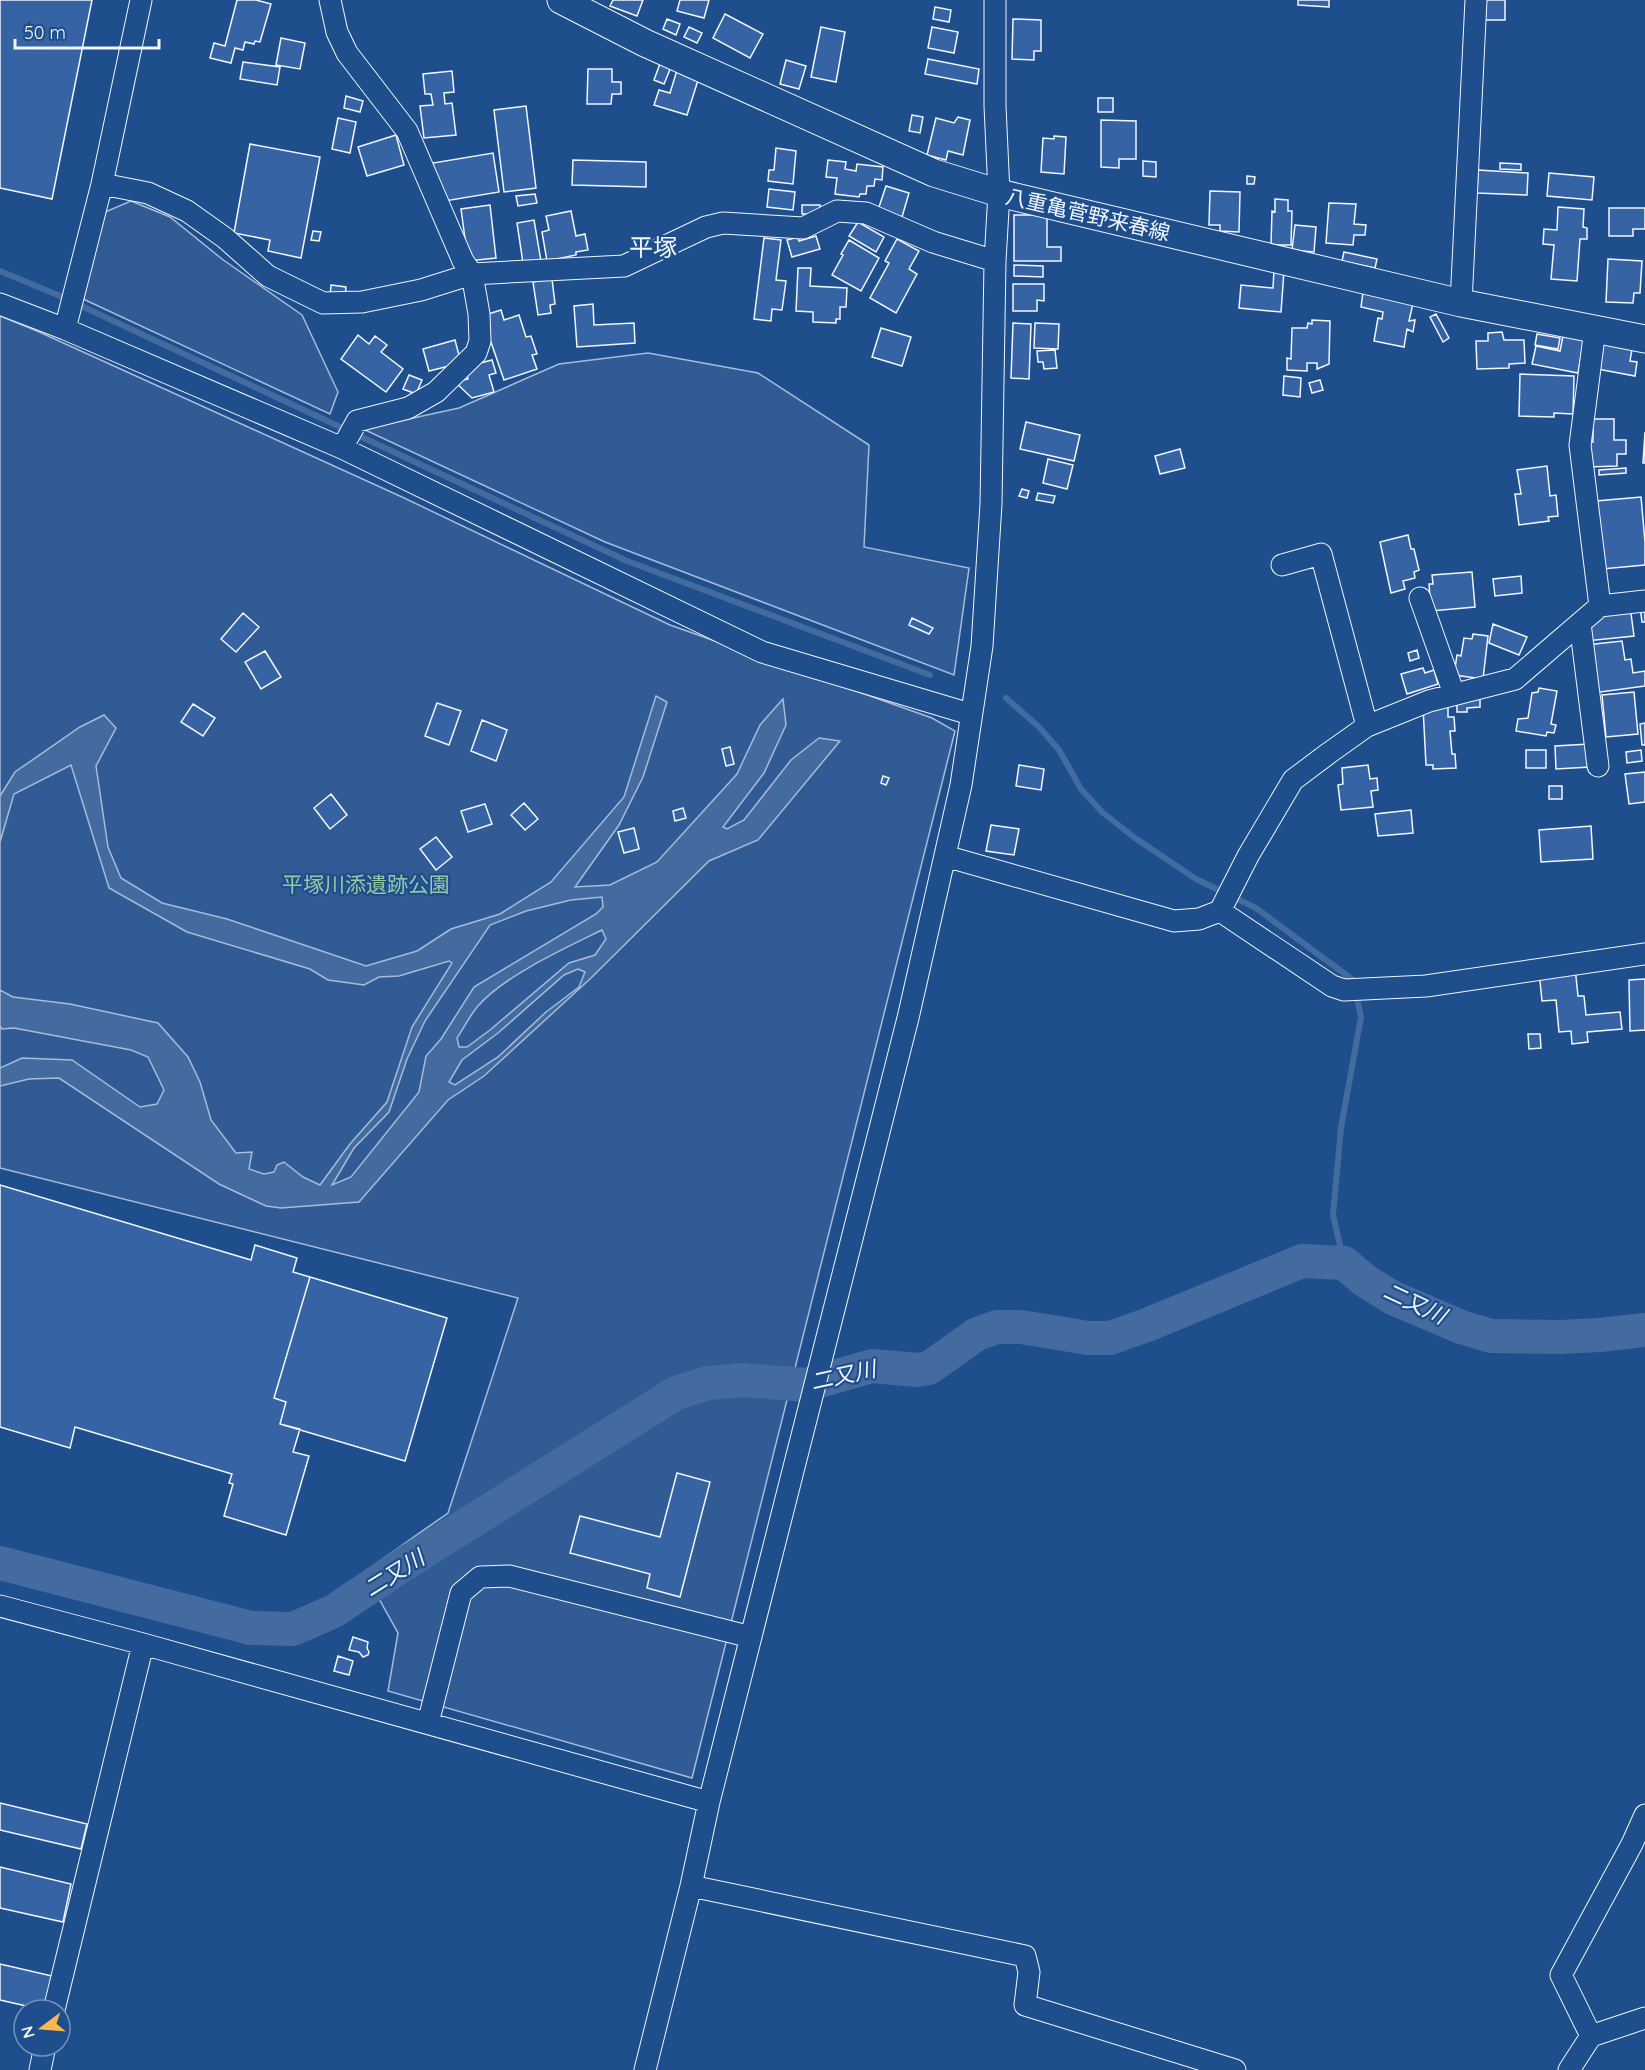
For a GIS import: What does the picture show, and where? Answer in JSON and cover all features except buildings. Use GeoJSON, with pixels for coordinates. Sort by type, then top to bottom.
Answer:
{"type":"FeatureCollection","features":[{"type":"Feature","properties":{"kind":"main road","name":"八重亀菅野来春線"},"geometry":{"type":"LineString","coordinates":[[561,0],[645,43],[934,172],[999,193],[1461,303],[1645,339]]}},
{"type":"Feature","properties":{"kind":"street"},"geometry":{"type":"LineString","coordinates":[[68,320],[102,184],[141,0]]}},
{"type":"Feature","properties":{"kind":"street"},"geometry":{"type":"LineString","coordinates":[[330,0],[337,32],[347,53],[406,131],[463,261],[472,274],[479,314],[480,341],[476,352],[436,392],[408,408],[357,421],[342,448]]}},
{"type":"Feature","properties":{"kind":"street"},"geometry":{"type":"LineString","coordinates":[[645,2070],[691,1886],[709,1802],[908,1018],[961,785],[982,646],[991,504],[999,193],[995,106],[995,0]]}},
{"type":"Feature","properties":{"kind":"street"},"geometry":{"type":"LineString","coordinates":[[1461,303],[1476,0]]}},
{"type":"Feature","properties":{"kind":"street"},"geometry":{"type":"LineString","coordinates":[[102,184],[148,193],[188,211],[225,238],[268,276],[323,303],[362,302],[421,290],[472,274],[624,266],[706,227],[723,223],[803,228],[837,211],[866,213],[933,242],[996,261]]}},
{"type":"Feature","properties":{"kind":"street"},"geometry":{"type":"LineString","coordinates":[[0,304],[68,320],[342,448],[762,652],[970,714]]}},
{"type":"Feature","properties":{"kind":"street"},"geometry":{"type":"LineString","coordinates":[[1595,329],[1580,445],[1600,606]]}},
{"type":"Feature","properties":{"kind":"street"},"geometry":{"type":"LineString","coordinates":[[1282,565],[1321,554],[1367,726]]}},
{"type":"Feature","properties":{"kind":"street"},"geometry":{"type":"LineString","coordinates":[[1420,598],[1454,694]]}},
{"type":"Feature","properties":{"kind":"street"},"geometry":{"type":"LineString","coordinates":[[945,856],[1174,921],[1199,919],[1220,911],[1248,856],[1293,780],[1367,726],[1429,700],[1515,679],[1600,606],[1645,602]]}},
{"type":"Feature","properties":{"kind":"street"},"geometry":{"type":"LineString","coordinates":[[1580,623],[1598,766]]}},
{"type":"Feature","properties":{"kind":"street"},"geometry":{"type":"LineString","coordinates":[[1220,911],[1332,986],[1344,990],[1426,986],[1645,954]]}},
{"type":"Feature","properties":{"kind":"street"},"geometry":{"type":"LineString","coordinates":[[428,1723],[461,1593],[480,1577],[510,1576],[751,1637]]}},
{"type":"Feature","properties":{"kind":"street"},"geometry":{"type":"LineString","coordinates":[[0,1606],[709,1802]]}},
{"type":"Feature","properties":{"kind":"street"},"geometry":{"type":"LineString","coordinates":[[57,1998],[143,1644]]}},
{"type":"Feature","properties":{"kind":"street"},"geometry":{"type":"LineString","coordinates":[[1591,2036],[1561,1975],[1632,1844],[1645,1815]]}},
{"type":"Feature","properties":{"kind":"street"},"geometry":{"type":"LineString","coordinates":[[691,1886],[1025,1956],[1029,1972],[1025,2005],[1235,2070]]}},
{"type":"Feature","properties":{"kind":"street"},"geometry":{"type":"LineString","coordinates":[[1569,2070],[1591,2036],[1645,2018]]}},
{"type":"Feature","properties":{"kind":"shaded area"},"geometry":{"type":"Polygon","coordinates":[[[131,201],[170,217],[222,259],[302,315],[338,392],[330,414],[81,298],[105,212],[131,201]]]}},
{"type":"Feature","properties":{"kind":"shaded area","name":"平塚川添遺跡公園"},"geometry":{"type":"Polygon","coordinates":[[[0,316],[402,497],[670,625],[932,718],[955,731],[692,1778],[388,1691],[398,1633],[364,1572],[448,1513],[518,1298],[0,1168],[0,316]]]}},
{"type":"Feature","properties":{"kind":"shaded area"},"geometry":{"type":"Polygon","coordinates":[[[648,353],[758,373],[869,445],[864,547],[969,568],[954,675],[605,542],[363,429],[459,408],[559,364],[648,353]]]}},
{"type":"Feature","properties":{"kind":"shaded area"},"geometry":{"type":"Polygon","coordinates":[[[656,696],[667,702],[643,777],[619,825],[575,887],[610,885],[657,862],[737,774],[760,725],[783,699],[786,725],[764,773],[723,827],[727,829],[744,820],[791,760],[819,738],[840,741],[758,840],[709,861],[591,978],[484,1076],[448,1100],[359,1202],[281,1208],[266,1206],[219,1184],[59,1078],[29,1079],[0,1086],[0,1068],[22,1058],[72,1060],[140,1107],[157,1104],[164,1090],[148,1057],[131,1050],[14,1028],[2,1029],[0,1026],[0,990],[13,997],[70,1004],[158,1023],[188,1057],[200,1082],[211,1120],[236,1153],[252,1152],[249,1169],[264,1174],[274,1172],[277,1165],[284,1162],[303,1177],[320,1185],[350,1144],[387,1102],[412,1027],[452,963],[449,961],[399,976],[379,977],[364,985],[328,980],[310,969],[187,932],[109,888],[71,765],[14,794],[0,842],[0,796],[15,772],[80,727],[104,715],[116,728],[96,766],[108,847],[121,878],[162,903],[227,919],[366,966],[417,951],[451,929],[500,914],[551,882],[624,797],[656,696]],[[602,897],[571,900],[526,911],[490,925],[425,1021],[407,1059],[389,1112],[354,1148],[332,1185],[351,1177],[419,1092],[426,1056],[441,1039],[474,987],[596,914],[603,907],[602,897]],[[602,930],[536,963],[489,995],[475,1010],[457,1038],[459,1047],[467,1047],[490,1030],[569,963],[595,955],[606,939],[602,930]],[[578,969],[564,975],[498,1033],[462,1060],[449,1082],[455,1085],[498,1057],[546,1012],[579,987],[585,972],[578,969]]]}},
{"type":"Feature","properties":{"kind":"waterway"},"geometry":{"type":"LineString","coordinates":[[0,271],[60,296],[627,561],[930,675]]}},
{"type":"Feature","properties":{"kind":"waterway"},"geometry":{"type":"LineString","coordinates":[[1006,698],[1039,727],[1059,750],[1081,789],[1102,812],[1135,838],[1196,879],[1256,908],[1353,980],[1361,1017],[1341,1128],[1333,1215],[1344,1263]]}},
{"type":"Feature","properties":{"kind":"waterway","name":"二又川"},"geometry":{"type":"LineString","coordinates":[[0,1563],[251,1628],[293,1629],[334,1611],[404,1564],[676,1393],[708,1383],[743,1380],[806,1385],[872,1366],[917,1370],[929,1368],[977,1334],[997,1327],[1021,1327],[1088,1338],[1110,1338],[1302,1261],[1344,1263],[1364,1280],[1393,1298],[1461,1327],[1491,1336],[1560,1337],[1645,1330]]}},
{"type":"Feature","properties":{"kind":"district","name":"平塚"},"geometry":{"type":"Point","coordinates":[653,247]}}]}
